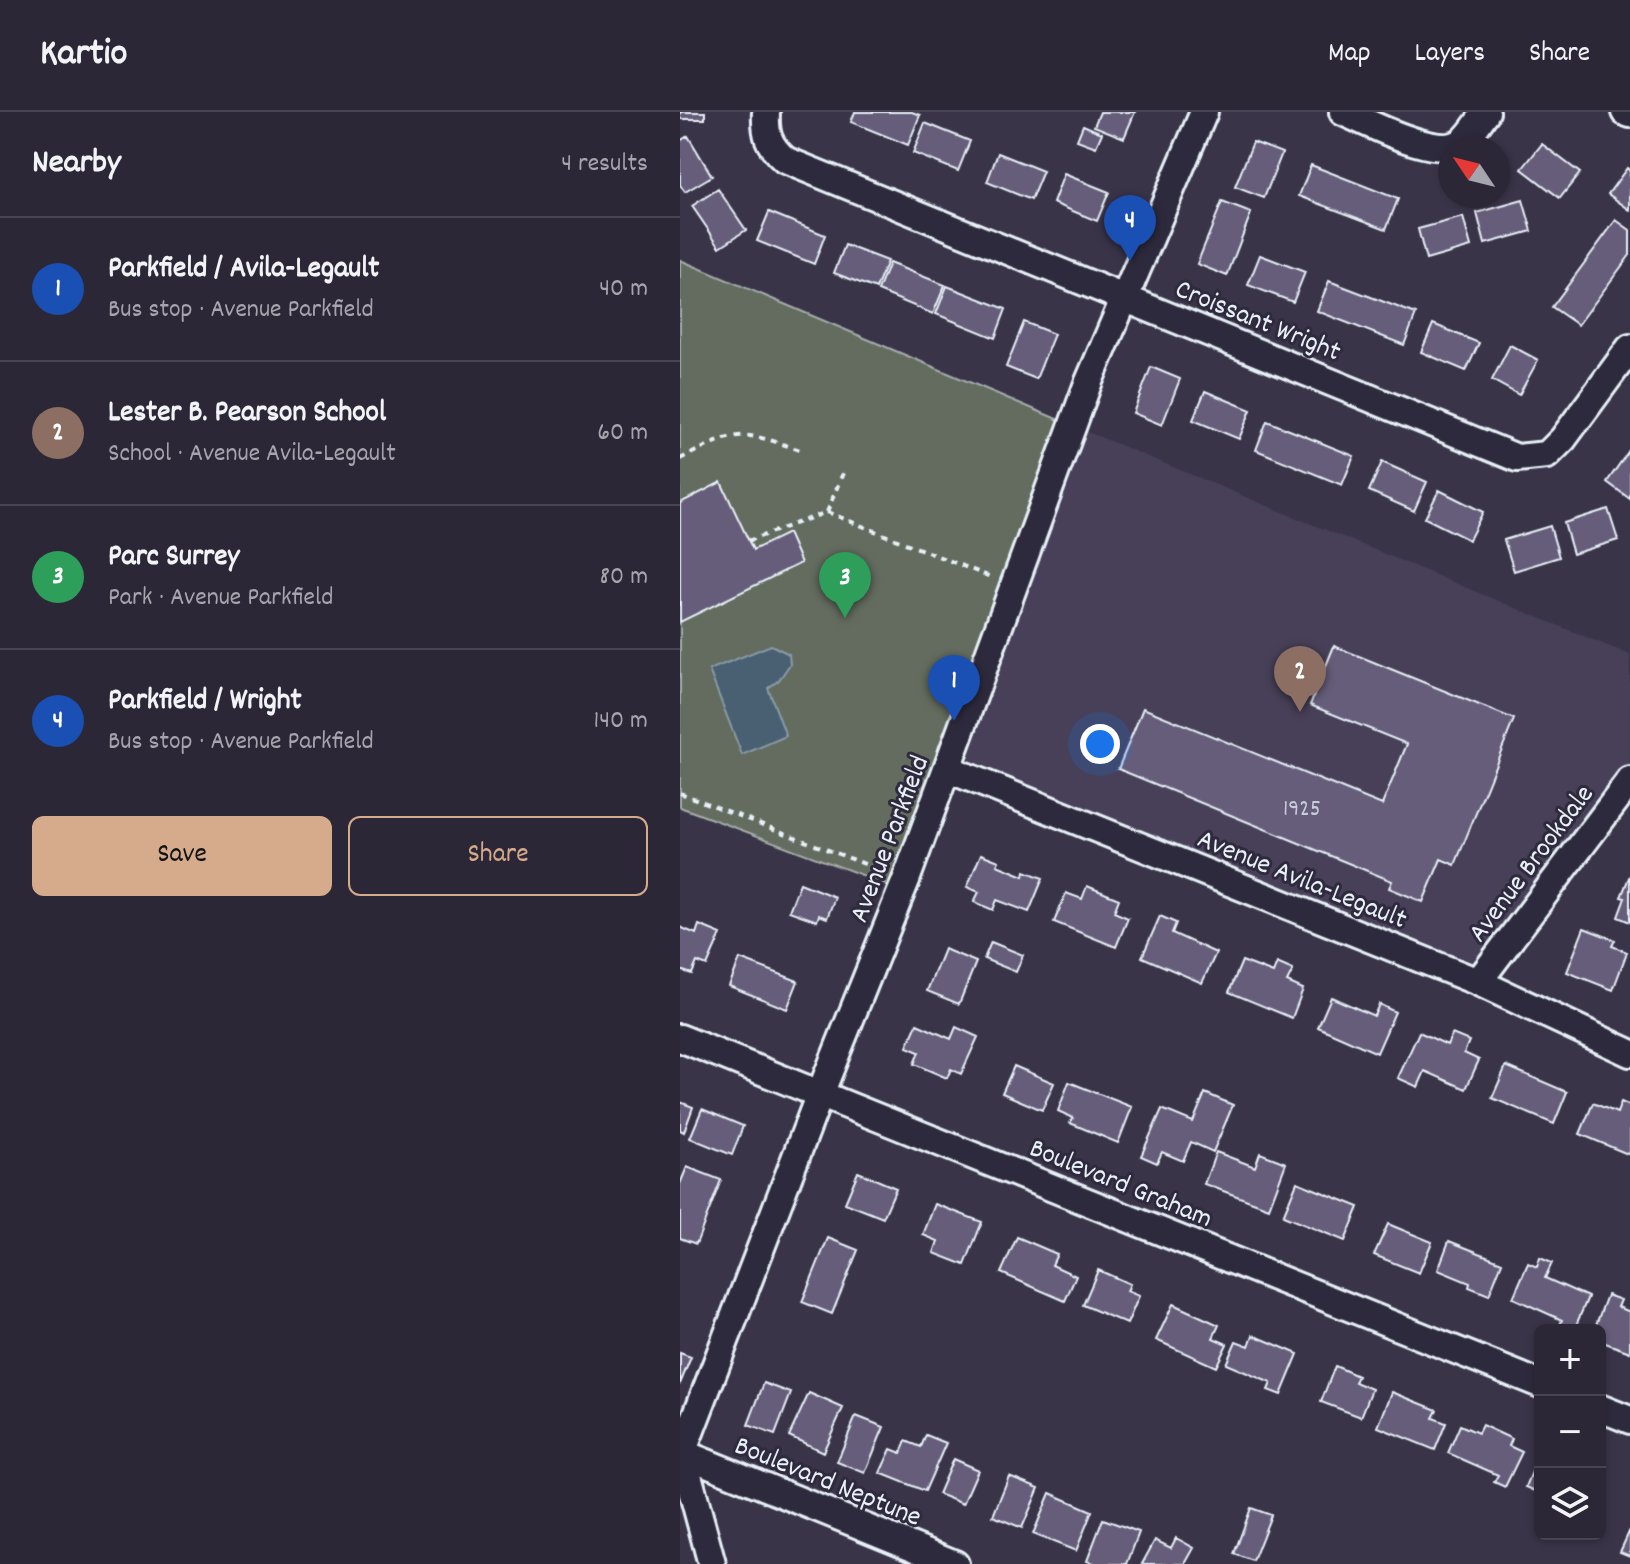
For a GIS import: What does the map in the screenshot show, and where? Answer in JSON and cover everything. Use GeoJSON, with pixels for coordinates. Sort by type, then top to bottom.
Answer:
{"type":"FeatureCollection","features":[{"type":"Feature","properties":{"kind":"street","name":"Croissant Wright"},"geometry":{"type":"LineString","coordinates":[[766,112],[765,133],[771,147],[785,160],[1517,458],[1547,455],[1563,439],[1630,348]]}},
{"type":"Feature","properties":{"kind":"street","name":"Avenue Parkfield"},"geometry":{"type":"LineString","coordinates":[[681,1452],[948,769],[1058,461],[1124,297],[1204,112]]}},
{"type":"Feature","properties":{"kind":"street"},"geometry":{"type":"LineString","coordinates":[[1343,112],[1423,144],[1444,149],[1462,142],[1486,112]]}},
{"type":"Feature","properties":{"kind":"street","name":"Avenue Avila-Legault"},"geometry":{"type":"LineString","coordinates":[[948,769],[1478,982],[1630,1053]]}},
{"type":"Feature","properties":{"kind":"street","name":"Avenue Brookdale"},"geometry":{"type":"LineString","coordinates":[[1478,982],[1630,781]]}},
{"type":"Feature","properties":{"kind":"street","name":"Boulevard Graham"},"geometry":{"type":"LineString","coordinates":[[680,1038],[1534,1382]]}},
{"type":"Feature","properties":{"kind":"street"},"geometry":{"type":"LineString","coordinates":[[1606,1410],[1630,1420]]}},
{"type":"Feature","properties":{"kind":"street"},"geometry":{"type":"LineString","coordinates":[[681,1452],[712,1564]]}},
{"type":"Feature","properties":{"kind":"street","name":"Boulevard Neptune"},"geometry":{"type":"LineString","coordinates":[[681,1452],[955,1564]]}},
{"type":"Feature","properties":{"kind":"path"},"geometry":{"type":"LineString","coordinates":[[680,459],[727,437],[745,434],[803,451]]}},
{"type":"Feature","properties":{"kind":"path"},"geometry":{"type":"LineString","coordinates":[[827,512],[845,468]]}},
{"type":"Feature","properties":{"kind":"path"},"geometry":{"type":"LineString","coordinates":[[748,541],[827,512],[1001,581]]}},
{"type":"Feature","properties":{"kind":"path"},"geometry":{"type":"LineString","coordinates":[[680,793],[890,873]]}},
{"type":"Feature","properties":{"kind":"shaded area"},"geometry":{"type":"Polygon","coordinates":[[[1083,430],[1630,655],[1630,781],[1478,982],[948,769],[1083,430]]]}},
{"type":"Feature","properties":{"kind":"green space"},"geometry":{"type":"Polygon","coordinates":[[[680,260],[1083,430],[902,890],[680,807],[680,260]]]}},
{"type":"Feature","properties":{"kind":"water"},"geometry":{"type":"Polygon","coordinates":[[[771,645],[789,654],[790,664],[779,680],[768,688],[786,736],[742,755],[709,670],[771,645]]]}},
{"type":"Feature","properties":{"kind":"building"},"geometry":{"type":"Polygon","coordinates":[[[680,112],[705,112],[705,119],[680,119],[680,112]]]}},
{"type":"Feature","properties":{"kind":"building"},"geometry":{"type":"Polygon","coordinates":[[[855,112],[912,112],[920,115],[908,145],[851,122],[855,112]]]}},
{"type":"Feature","properties":{"kind":"building"},"geometry":{"type":"Polygon","coordinates":[[[1100,112],[1135,112],[1124,138],[1094,126],[1100,112]]]}},
{"type":"Feature","properties":{"kind":"building"},"geometry":{"type":"Polygon","coordinates":[[[925,123],[970,141],[958,171],[913,153],[925,123]]]}},
{"type":"Feature","properties":{"kind":"building"},"geometry":{"type":"Polygon","coordinates":[[[1083,125],[1102,133],[1096,147],[1077,140],[1083,125]]]}},
{"type":"Feature","properties":{"kind":"building"},"geometry":{"type":"Polygon","coordinates":[[[688,136],[712,176],[685,192],[680,185],[680,141],[688,136]]]}},
{"type":"Feature","properties":{"kind":"building"},"geometry":{"type":"Polygon","coordinates":[[[1253,142],[1282,153],[1264,198],[1235,187],[1253,142]]]}},
{"type":"Feature","properties":{"kind":"building"},"geometry":{"type":"Polygon","coordinates":[[[1542,144],[1580,173],[1560,198],[1522,169],[1542,144]]]}},
{"type":"Feature","properties":{"kind":"building"},"geometry":{"type":"Polygon","coordinates":[[[998,153],[1043,171],[1031,200],[987,182],[998,153]]]}},
{"type":"Feature","properties":{"kind":"building"},"geometry":{"type":"Polygon","coordinates":[[[1311,165],[1398,199],[1386,229],[1299,196],[1311,165]]]}},
{"type":"Feature","properties":{"kind":"building"},"geometry":{"type":"Polygon","coordinates":[[[1627,168],[1630,171],[1630,210],[1608,194],[1627,168]]]}},
{"type":"Feature","properties":{"kind":"building"},"geometry":{"type":"Polygon","coordinates":[[[1064,174],[1109,192],[1097,221],[1053,203],[1064,174]]]}},
{"type":"Feature","properties":{"kind":"building"},"geometry":{"type":"Polygon","coordinates":[[[718,189],[746,230],[720,247],[692,206],[718,189]]]}},
{"type":"Feature","properties":{"kind":"building"},"geometry":{"type":"Polygon","coordinates":[[[1523,200],[1532,231],[1485,244],[1477,213],[1510,208],[1510,204],[1523,200]]]}},
{"type":"Feature","properties":{"kind":"building"},"geometry":{"type":"Polygon","coordinates":[[[1222,202],[1251,213],[1227,276],[1197,264],[1222,202]]]}},
{"type":"Feature","properties":{"kind":"building"},"geometry":{"type":"Polygon","coordinates":[[[769,212],[825,235],[814,264],[757,241],[769,212]]]}},
{"type":"Feature","properties":{"kind":"building"},"geometry":{"type":"Polygon","coordinates":[[[1463,217],[1471,247],[1426,260],[1418,229],[1463,217]]]}},
{"type":"Feature","properties":{"kind":"building"},"geometry":{"type":"Polygon","coordinates":[[[1616,220],[1630,230],[1630,255],[1578,325],[1552,307],[1616,220]]]}},
{"type":"Feature","properties":{"kind":"building"},"geometry":{"type":"Polygon","coordinates":[[[845,245],[887,261],[876,289],[834,273],[845,245]]]}},
{"type":"Feature","properties":{"kind":"building"},"geometry":{"type":"Polygon","coordinates":[[[1260,255],[1305,272],[1293,302],[1248,285],[1260,255]]]}},
{"type":"Feature","properties":{"kind":"building"},"geometry":{"type":"Polygon","coordinates":[[[889,263],[945,285],[933,314],[878,291],[889,263]]]}},
{"type":"Feature","properties":{"kind":"building"},"geometry":{"type":"Polygon","coordinates":[[[1329,281],[1416,314],[1404,345],[1317,311],[1329,281]]]}},
{"type":"Feature","properties":{"kind":"building"},"geometry":{"type":"Polygon","coordinates":[[[947,286],[1006,309],[995,338],[936,314],[947,286]]]}},
{"type":"Feature","properties":{"kind":"building"},"geometry":{"type":"Polygon","coordinates":[[[1024,322],[1054,334],[1036,379],[1006,367],[1024,322]]]}},
{"type":"Feature","properties":{"kind":"building"},"geometry":{"type":"Polygon","coordinates":[[[1433,324],[1479,343],[1466,371],[1421,352],[1433,324]]]}},
{"type":"Feature","properties":{"kind":"building"},"geometry":{"type":"Polygon","coordinates":[[[1510,345],[1538,360],[1519,395],[1492,380],[1510,345]]]}},
{"type":"Feature","properties":{"kind":"building"},"geometry":{"type":"Polygon","coordinates":[[[1151,367],[1180,379],[1162,425],[1133,413],[1151,367]]]}},
{"type":"Feature","properties":{"kind":"building"},"geometry":{"type":"Polygon","coordinates":[[[1205,391],[1251,410],[1239,439],[1193,420],[1205,391]]]}},
{"type":"Feature","properties":{"kind":"building"},"geometry":{"type":"Polygon","coordinates":[[[1267,421],[1354,456],[1342,485],[1256,450],[1267,421]]]}},
{"type":"Feature","properties":{"kind":"building"},"geometry":{"type":"Polygon","coordinates":[[[1630,449],[1630,499],[1607,482],[1630,449]]]}},
{"type":"Feature","properties":{"kind":"building"},"geometry":{"type":"Polygon","coordinates":[[[1382,462],[1427,482],[1414,511],[1369,491],[1382,462]]]}},
{"type":"Feature","properties":{"kind":"building"},"geometry":{"type":"Polygon","coordinates":[[[721,482],[753,550],[788,533],[801,563],[680,622],[680,503],[721,482]]]}},
{"type":"Feature","properties":{"kind":"building"},"geometry":{"type":"Polygon","coordinates":[[[1439,490],[1483,512],[1469,540],[1425,518],[1439,490]]]}},
{"type":"Feature","properties":{"kind":"building"},"geometry":{"type":"Polygon","coordinates":[[[1608,509],[1618,540],[1573,554],[1564,523],[1608,509]]]}},
{"type":"Feature","properties":{"kind":"building"},"geometry":{"type":"Polygon","coordinates":[[[1550,526],[1559,557],[1514,571],[1504,540],[1550,526]]]}},
{"type":"Feature","properties":{"kind":"building"},"geometry":{"type":"Polygon","coordinates":[[[1334,646],[1514,719],[1455,865],[1441,859],[1423,902],[1389,888],[1392,881],[1118,769],[1143,708],[1382,805],[1407,744],[1310,705],[1334,646]]]}},
{"type":"Feature","properties":{"kind":"building"},"geometry":{"type":"Polygon","coordinates":[[[981,854],[999,861],[997,865],[1024,876],[1025,871],[1043,878],[1029,912],[997,900],[993,910],[974,902],[979,892],[967,887],[981,854]]]}},
{"type":"Feature","properties":{"kind":"building"},"geometry":{"type":"Polygon","coordinates":[[[1630,875],[1630,922],[1618,917],[1625,898],[1621,897],[1630,875]]]}},
{"type":"Feature","properties":{"kind":"building"},"geometry":{"type":"Polygon","coordinates":[[[800,883],[835,897],[827,918],[819,915],[817,921],[789,911],[800,883]]]}},
{"type":"Feature","properties":{"kind":"building"},"geometry":{"type":"Polygon","coordinates":[[[1087,886],[1119,899],[1114,912],[1128,918],[1116,947],[1054,922],[1066,893],[1082,899],[1087,886]]]}},
{"type":"Feature","properties":{"kind":"building"},"geometry":{"type":"Polygon","coordinates":[[[1160,916],[1176,923],[1172,933],[1216,953],[1202,983],[1142,957],[1160,916]]]}},
{"type":"Feature","properties":{"kind":"building"},"geometry":{"type":"Polygon","coordinates":[[[699,925],[721,934],[707,966],[697,962],[692,974],[680,970],[680,927],[696,934],[699,925]]]}},
{"type":"Feature","properties":{"kind":"building"},"geometry":{"type":"Polygon","coordinates":[[[1584,928],[1615,940],[1612,946],[1627,952],[1613,990],[1567,972],[1584,928]]]}},
{"type":"Feature","properties":{"kind":"building"},"geometry":{"type":"Polygon","coordinates":[[[991,942],[1023,955],[1016,972],[984,959],[991,942]]]}},
{"type":"Feature","properties":{"kind":"building"},"geometry":{"type":"Polygon","coordinates":[[[944,949],[976,962],[959,1004],[927,991],[944,949]]]}},
{"type":"Feature","properties":{"kind":"building"},"geometry":{"type":"Polygon","coordinates":[[[740,959],[798,981],[787,1009],[729,986],[740,959]]]}},
{"type":"Feature","properties":{"kind":"building"},"geometry":{"type":"Polygon","coordinates":[[[1242,961],[1273,973],[1277,963],[1293,970],[1287,982],[1303,989],[1292,1018],[1229,992],[1242,961]]]}},
{"type":"Feature","properties":{"kind":"building"},"geometry":{"type":"Polygon","coordinates":[[[1331,997],[1374,1016],[1379,1004],[1395,1012],[1377,1053],[1318,1027],[1331,997]]]}},
{"type":"Feature","properties":{"kind":"building"},"geometry":{"type":"Polygon","coordinates":[[[917,1024],[951,1039],[956,1027],[978,1037],[961,1074],[951,1069],[947,1078],[914,1064],[919,1052],[907,1047],[917,1024]]]}},
{"type":"Feature","properties":{"kind":"building"},"geometry":{"type":"Polygon","coordinates":[[[1419,1032],[1447,1045],[1452,1034],[1469,1041],[1464,1053],[1479,1060],[1466,1089],[1425,1071],[1418,1087],[1398,1078],[1419,1032]]]}},
{"type":"Feature","properties":{"kind":"building"},"geometry":{"type":"Polygon","coordinates":[[[1014,1066],[1054,1083],[1042,1110],[1002,1093],[1014,1066]]]}},
{"type":"Feature","properties":{"kind":"building"},"geometry":{"type":"Polygon","coordinates":[[[1506,1066],[1567,1092],[1554,1124],[1492,1098],[1506,1066]]]}},
{"type":"Feature","properties":{"kind":"building"},"geometry":{"type":"Polygon","coordinates":[[[1069,1082],[1132,1107],[1118,1143],[1070,1123],[1073,1118],[1058,1111],[1069,1082]]]}},
{"type":"Feature","properties":{"kind":"building"},"geometry":{"type":"Polygon","coordinates":[[[1205,1093],[1233,1105],[1213,1152],[1191,1142],[1183,1161],[1162,1152],[1157,1163],[1141,1156],[1162,1109],[1193,1122],[1205,1093]]]}},
{"type":"Feature","properties":{"kind":"building"},"geometry":{"type":"Polygon","coordinates":[[[680,1102],[693,1107],[684,1132],[680,1130],[680,1102]]]}},
{"type":"Feature","properties":{"kind":"building"},"geometry":{"type":"Polygon","coordinates":[[[1621,1102],[1630,1106],[1630,1155],[1580,1134],[1593,1103],[1617,1113],[1621,1102]]]}},
{"type":"Feature","properties":{"kind":"building"},"geometry":{"type":"Polygon","coordinates":[[[702,1109],[743,1126],[732,1155],[690,1138],[702,1109]]]}},
{"type":"Feature","properties":{"kind":"building"},"geometry":{"type":"Polygon","coordinates":[[[1216,1152],[1255,1167],[1260,1153],[1286,1163],[1269,1208],[1204,1184],[1216,1152]]]}},
{"type":"Feature","properties":{"kind":"building"},"geometry":{"type":"Polygon","coordinates":[[[687,1167],[721,1180],[696,1244],[680,1238],[680,1184],[687,1167]]]}},
{"type":"Feature","properties":{"kind":"building"},"geometry":{"type":"Polygon","coordinates":[[[858,1172],[896,1188],[883,1218],[845,1203],[858,1172]]]}},
{"type":"Feature","properties":{"kind":"building"},"geometry":{"type":"Polygon","coordinates":[[[1297,1182],[1359,1207],[1345,1241],[1283,1216],[1297,1182]]]}},
{"type":"Feature","properties":{"kind":"building"},"geometry":{"type":"Polygon","coordinates":[[[935,1204],[982,1222],[965,1265],[934,1253],[938,1241],[923,1235],[935,1204]]]}},
{"type":"Feature","properties":{"kind":"building"},"geometry":{"type":"Polygon","coordinates":[[[1388,1224],[1432,1242],[1419,1273],[1374,1255],[1388,1224]]]}},
{"type":"Feature","properties":{"kind":"building"},"geometry":{"type":"Polygon","coordinates":[[[1017,1237],[1057,1254],[1052,1265],[1076,1276],[1065,1301],[1001,1273],[1017,1237]]]}},
{"type":"Feature","properties":{"kind":"building"},"geometry":{"type":"Polygon","coordinates":[[[828,1238],[858,1250],[832,1314],[802,1302],[828,1238]]]}},
{"type":"Feature","properties":{"kind":"building"},"geometry":{"type":"Polygon","coordinates":[[[1449,1241],[1502,1262],[1489,1295],[1469,1287],[1470,1283],[1438,1270],[1449,1241]]]}},
{"type":"Feature","properties":{"kind":"building"},"geometry":{"type":"Polygon","coordinates":[[[1540,1258],[1552,1263],[1545,1278],[1588,1297],[1577,1324],[1560,1324],[1562,1320],[1513,1298],[1528,1263],[1537,1267],[1540,1258]]]}},
{"type":"Feature","properties":{"kind":"building"},"geometry":{"type":"Polygon","coordinates":[[[1098,1270],[1130,1284],[1127,1291],[1139,1296],[1127,1324],[1083,1305],[1098,1270]]]}},
{"type":"Feature","properties":{"kind":"building"},"geometry":{"type":"Polygon","coordinates":[[[1607,1295],[1621,1300],[1618,1307],[1630,1312],[1630,1352],[1606,1343],[1606,1324],[1596,1324],[1607,1295]]]}},
{"type":"Feature","properties":{"kind":"building"},"geometry":{"type":"Polygon","coordinates":[[[1173,1304],[1219,1325],[1213,1338],[1227,1344],[1216,1367],[1156,1340],[1173,1304]]]}},
{"type":"Feature","properties":{"kind":"building"},"geometry":{"type":"Polygon","coordinates":[[[1253,1335],[1298,1354],[1281,1395],[1268,1390],[1271,1383],[1226,1364],[1236,1341],[1249,1346],[1253,1335]]]}},
{"type":"Feature","properties":{"kind":"building"},"geometry":{"type":"Polygon","coordinates":[[[680,1353],[691,1357],[680,1384],[680,1353]]]}},
{"type":"Feature","properties":{"kind":"building"},"geometry":{"type":"Polygon","coordinates":[[[1335,1366],[1358,1376],[1355,1382],[1372,1389],[1361,1417],[1321,1402],[1335,1366]]]}},
{"type":"Feature","properties":{"kind":"building"},"geometry":{"type":"Polygon","coordinates":[[[764,1383],[791,1393],[775,1435],[748,1425],[764,1383]]]}},
{"type":"Feature","properties":{"kind":"building"},"geometry":{"type":"Polygon","coordinates":[[[1392,1392],[1437,1410],[1433,1418],[1446,1423],[1435,1450],[1378,1427],[1392,1392]]]}},
{"type":"Feature","properties":{"kind":"building"},"geometry":{"type":"Polygon","coordinates":[[[809,1393],[843,1408],[823,1452],[789,1436],[809,1393]]]}},
{"type":"Feature","properties":{"kind":"building"},"geometry":{"type":"Polygon","coordinates":[[[856,1416],[884,1427],[865,1473],[837,1462],[856,1416]]]}},
{"type":"Feature","properties":{"kind":"building"},"geometry":{"type":"Polygon","coordinates":[[[1460,1425],[1478,1433],[1482,1425],[1512,1439],[1509,1446],[1522,1452],[1505,1487],[1494,1482],[1498,1475],[1448,1453],[1460,1425]]]}},
{"type":"Feature","properties":{"kind":"building"},"geometry":{"type":"Polygon","coordinates":[[[926,1435],[946,1443],[925,1491],[880,1473],[891,1449],[901,1453],[906,1441],[921,1447],[926,1435]]]}},
{"type":"Feature","properties":{"kind":"building"},"geometry":{"type":"Polygon","coordinates":[[[953,1459],[978,1470],[963,1504],[938,1494],[953,1459]]]}},
{"type":"Feature","properties":{"kind":"building"},"geometry":{"type":"Polygon","coordinates":[[[1534,1467],[1534,1490],[1526,1487],[1534,1467]]]}},
{"type":"Feature","properties":{"kind":"building"},"geometry":{"type":"Polygon","coordinates":[[[1009,1476],[1039,1488],[1022,1528],[993,1516],[1009,1476]]]}},
{"type":"Feature","properties":{"kind":"building"},"geometry":{"type":"Polygon","coordinates":[[[1050,1493],[1092,1511],[1076,1551],[1033,1534],[1050,1493]]]}},
{"type":"Feature","properties":{"kind":"building"},"geometry":{"type":"Polygon","coordinates":[[[1251,1508],[1271,1515],[1253,1561],[1234,1554],[1251,1508]]]}},
{"type":"Feature","properties":{"kind":"building"},"geometry":{"type":"Polygon","coordinates":[[[1103,1519],[1139,1532],[1127,1564],[1087,1561],[1103,1519]]]}},
{"type":"Feature","properties":{"kind":"building"},"geometry":{"type":"Polygon","coordinates":[[[1630,1530],[1630,1556],[1620,1552],[1630,1530]]]}},
{"type":"Feature","properties":{"kind":"building"},"geometry":{"type":"Polygon","coordinates":[[[1176,1538],[1194,1548],[1185,1564],[1142,1564],[1155,1540],[1171,1548],[1176,1538]]]}},
{"type":"Feature","properties":{"kind":"place","name":"Parkfield / Wright"},"geometry":{"type":"Point","coordinates":[1130,261]}},
{"type":"Feature","properties":{"kind":"place","name":"Parc Surrey"},"geometry":{"type":"Point","coordinates":[845,618]}},
{"type":"Feature","properties":{"kind":"place","name":"Lester B. Pearson School"},"geometry":{"type":"Point","coordinates":[1300,712]}},
{"type":"Feature","properties":{"kind":"place","name":"Parkfield / Avila-Legault"},"geometry":{"type":"Point","coordinates":[954,721]}}]}
